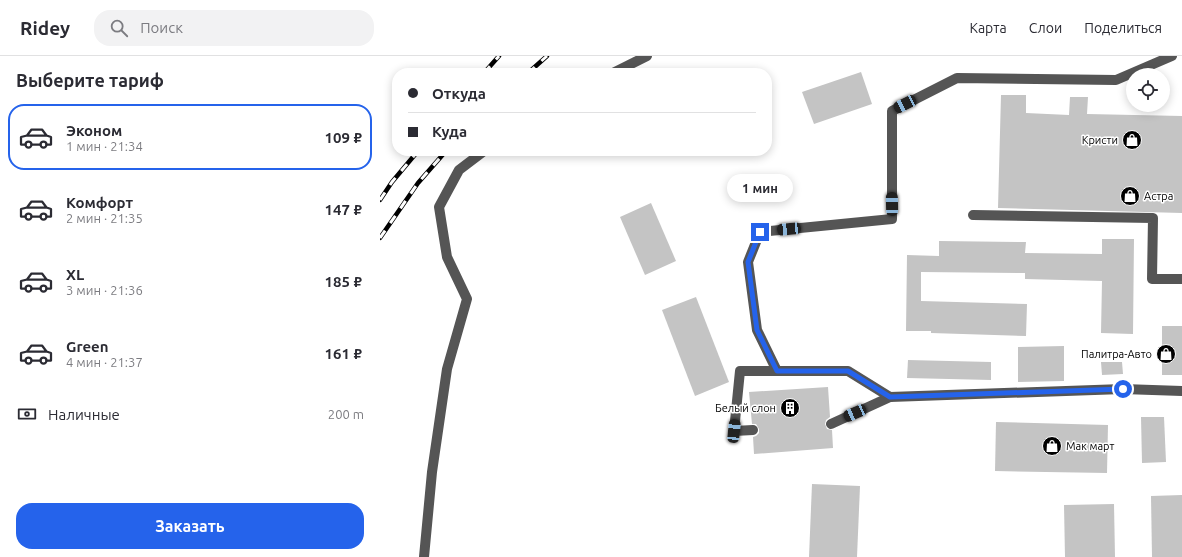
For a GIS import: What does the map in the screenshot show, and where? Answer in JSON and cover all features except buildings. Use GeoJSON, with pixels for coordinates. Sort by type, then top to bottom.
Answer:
{"type":"FeatureCollection","features":[{"type":"Feature","properties":{"kind":"lane"},"geometry":{"type":"LineString","coordinates":[[623,68],[648,56]]}},
{"type":"Feature","properties":{"kind":"lane"},"geometry":{"type":"LineString","coordinates":[[777,371],[757,330],[748,262],[760,232],[892,220],[892,111],[957,78],[1116,80],[1172,56]]}},
{"type":"Feature","properties":{"kind":"lane"},"geometry":{"type":"LineString","coordinates":[[424,557],[432,472],[447,369],[467,299],[447,257],[439,207],[459,170],[477,156]]}},
{"type":"Feature","properties":{"kind":"lane"},"geometry":{"type":"LineString","coordinates":[[973,214],[1153,218],[1152,279],[1182,279]]}},
{"type":"Feature","properties":{"kind":"lane"},"geometry":{"type":"LineString","coordinates":[[753,430],[734,431],[740,371],[848,371],[890,397]]}},
{"type":"Feature","properties":{"kind":"lane"},"geometry":{"type":"LineString","coordinates":[[831,424],[890,397],[1123,389],[1182,391]]}},
{"type":"Feature","properties":{"kind":"railway"},"geometry":{"type":"LineString","coordinates":[[488,68],[499,56]]}},
{"type":"Feature","properties":{"kind":"railway"},"geometry":{"type":"LineString","coordinates":[[534,68],[547,56]]}},
{"type":"Feature","properties":{"kind":"railway"},"geometry":{"type":"LineString","coordinates":[[380,200],[392,182],[414,156]]}},
{"type":"Feature","properties":{"kind":"railway"},"geometry":{"type":"LineString","coordinates":[[380,238],[418,183],[442,156]]}},
{"type":"Feature","properties":{"kind":"place","name":"Кристи"},"geometry":{"type":"Point","coordinates":[1132,140]}},
{"type":"Feature","properties":{"kind":"place","name":"Астра"},"geometry":{"type":"Point","coordinates":[1130,196]}},
{"type":"Feature","properties":{"kind":"place","name":"Палитра-Авто"},"geometry":{"type":"Point","coordinates":[1166,354]}},
{"type":"Feature","properties":{"kind":"place","name":"Белый слон"},"geometry":{"type":"Point","coordinates":[790,408]}},
{"type":"Feature","properties":{"kind":"place","name":"Мак март"},"geometry":{"type":"Point","coordinates":[1052,446]}},
{"type":"Feature","properties":{"kind":"route"},"geometry":{"type":"LineString","coordinates":[[760,232],[748,262],[757,330],[777,371],[848,371],[890,397],[1123,389]]}}]}
